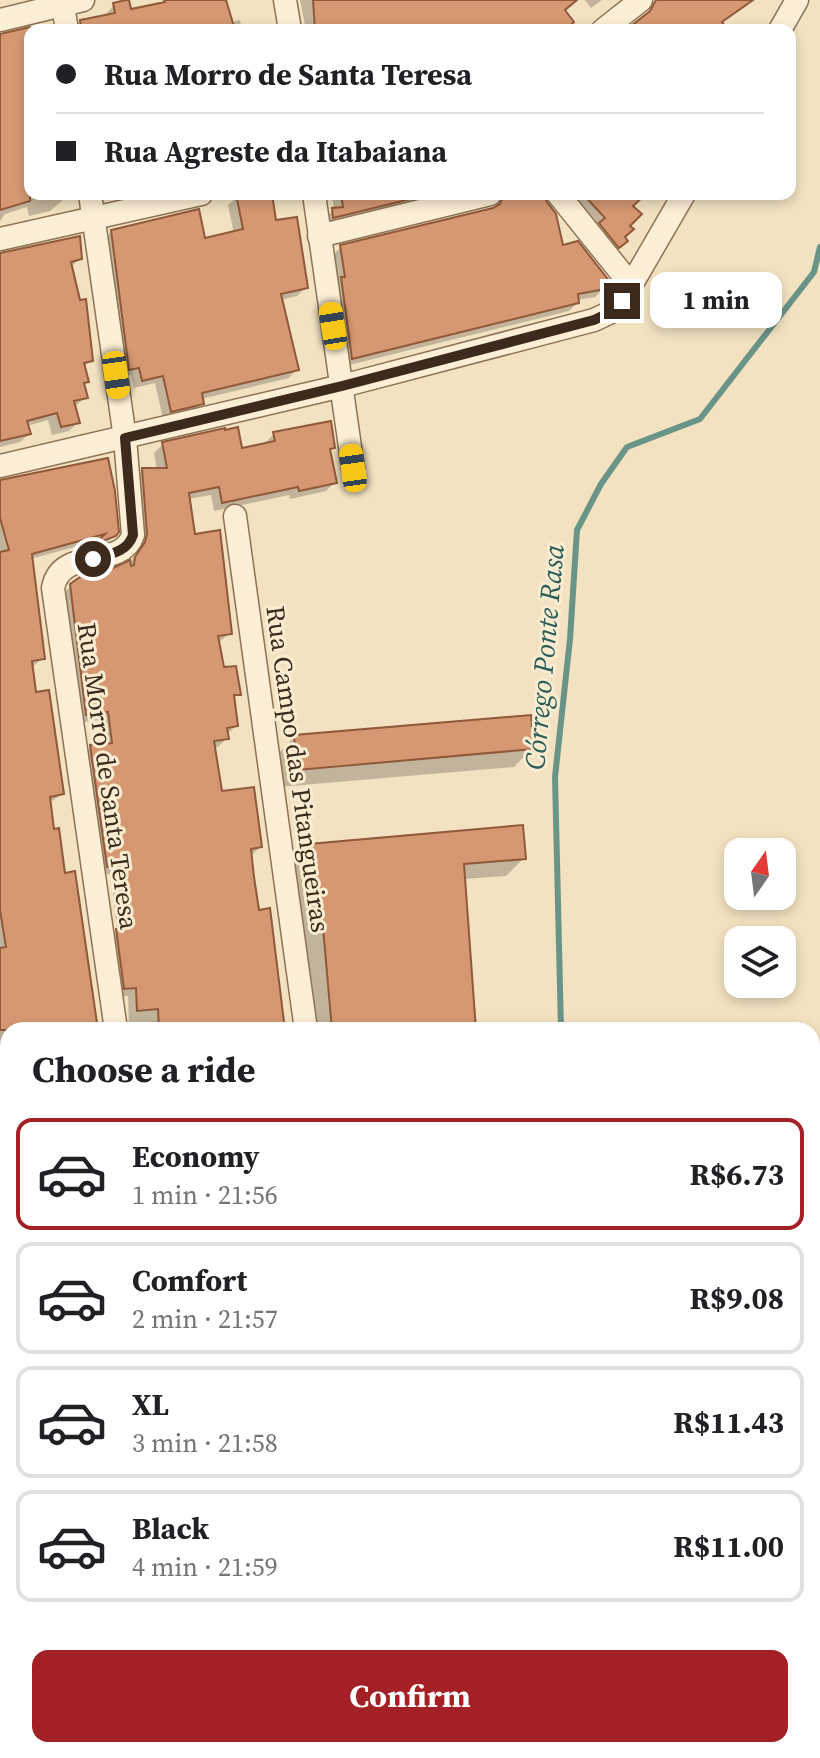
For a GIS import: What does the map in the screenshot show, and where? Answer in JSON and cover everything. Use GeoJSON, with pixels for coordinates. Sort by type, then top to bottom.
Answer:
{"type":"FeatureCollection","features":[{"type":"Feature","properties":{"kind":"street"},"geometry":{"type":"LineString","coordinates":[[285,0],[289,24]]}},
{"type":"Feature","properties":{"kind":"street"},"geometry":{"type":"LineString","coordinates":[[611,24],[641,0]]}},
{"type":"Feature","properties":{"kind":"street"},"geometry":{"type":"LineString","coordinates":[[783,24],[797,0]]}},
{"type":"Feature","properties":{"kind":"street"},"geometry":{"type":"LineString","coordinates":[[0,20],[70,2],[68,24]]}},
{"type":"Feature","properties":{"kind":"street"},"geometry":{"type":"LineString","coordinates":[[91,200],[125,438]]}},
{"type":"Feature","properties":{"kind":"street"},"geometry":{"type":"LineString","coordinates":[[0,239],[174,200]]}},
{"type":"Feature","properties":{"kind":"street"},"geometry":{"type":"LineString","coordinates":[[315,200],[353,468]]}},
{"type":"Feature","properties":{"kind":"street"},"geometry":{"type":"LineString","coordinates":[[319,236],[466,200]]}},
{"type":"Feature","properties":{"kind":"street"},"geometry":{"type":"LineString","coordinates":[[563,200],[631,285]]}},
{"type":"Feature","properties":{"kind":"street"},"geometry":{"type":"LineString","coordinates":[[0,466],[342,386],[594,320],[611,312],[622,301],[681,200]]}},
{"type":"Feature","properties":{"kind":"street","name":"Rua Morro de Santa Teresa"},"geometry":{"type":"LineString","coordinates":[[115,1022],[53,588],[56,575],[63,567],[123,550],[131,543],[133,535],[125,438]]}},
{"type":"Feature","properties":{"kind":"street","name":"Rua Campo das Pitangueiras"},"geometry":{"type":"LineString","coordinates":[[235,516],[305,1022]]}},
{"type":"Feature","properties":{"kind":"building"},"geometry":{"type":"Polygon","coordinates":[[[129,0],[131,9],[164,0],[226,0],[233,24],[80,24],[80,20],[115,13],[113,3],[129,0]]]}},
{"type":"Feature","properties":{"kind":"building"},"geometry":{"type":"Polygon","coordinates":[[[313,0],[577,0],[565,10],[574,22],[572,24],[315,24],[313,0]]]}},
{"type":"Feature","properties":{"kind":"building"},"geometry":{"type":"Polygon","coordinates":[[[656,0],[753,0],[722,22],[724,24],[634,24],[650,11],[656,0]]]}},
{"type":"Feature","properties":{"kind":"building"},"geometry":{"type":"Polygon","coordinates":[[[24,28],[24,200],[30,201],[0,210],[0,34],[24,28]]]}},
{"type":"Feature","properties":{"kind":"building"},"geometry":{"type":"Polygon","coordinates":[[[237,200],[273,200],[276,220],[297,217],[308,288],[281,294],[299,370],[202,393],[204,404],[171,412],[163,376],[142,381],[139,368],[129,370],[111,230],[199,209],[205,238],[243,229],[237,200]]]}},
{"type":"Feature","properties":{"kind":"building"},"geometry":{"type":"Polygon","coordinates":[[[342,200],[406,200],[333,218],[332,208],[343,207],[342,200]]]}},
{"type":"Feature","properties":{"kind":"building"},"geometry":{"type":"Polygon","coordinates":[[[502,200],[546,200],[556,214],[563,245],[578,241],[610,282],[605,289],[578,294],[579,303],[352,359],[340,245],[500,204],[502,200]]]}},
{"type":"Feature","properties":{"kind":"building"},"geometry":{"type":"Polygon","coordinates":[[[588,200],[640,200],[633,206],[642,214],[630,226],[634,229],[625,237],[628,241],[619,248],[599,223],[605,218],[588,200]]]}},
{"type":"Feature","properties":{"kind":"building"},"geometry":{"type":"Polygon","coordinates":[[[80,236],[82,259],[71,262],[80,300],[86,299],[93,361],[84,363],[89,382],[84,383],[88,398],[74,401],[80,423],[61,427],[57,413],[27,421],[31,434],[0,441],[0,253],[80,236]]]}},
{"type":"Feature","properties":{"kind":"building"},"geometry":{"type":"Polygon","coordinates":[[[331,421],[335,448],[330,449],[337,483],[299,491],[298,487],[222,503],[219,487],[189,493],[195,534],[220,530],[232,634],[218,636],[224,667],[236,666],[241,695],[234,695],[238,726],[227,728],[229,739],[214,741],[222,791],[254,787],[262,847],[251,849],[254,877],[259,910],[270,908],[284,1022],[159,1022],[158,1009],[137,1011],[136,988],[124,989],[116,929],[126,927],[119,866],[107,867],[90,745],[112,743],[108,712],[86,715],[70,584],[83,575],[109,570],[130,560],[131,566],[134,565],[147,534],[142,468],[167,468],[162,442],[238,427],[242,448],[275,441],[273,432],[331,421]]]}},
{"type":"Feature","properties":{"kind":"building"},"geometry":{"type":"Polygon","coordinates":[[[108,458],[115,491],[119,532],[116,536],[95,544],[105,534],[32,554],[45,659],[32,661],[36,692],[49,690],[64,794],[50,797],[54,829],[59,828],[65,873],[75,871],[97,1022],[0,1022],[0,948],[6,947],[0,910],[0,552],[9,550],[0,518],[0,480],[108,458]]]}},
{"type":"Feature","properties":{"kind":"building"},"geometry":{"type":"Polygon","coordinates":[[[531,715],[534,749],[297,770],[294,735],[531,715]]]}},
{"type":"Feature","properties":{"kind":"building"},"geometry":{"type":"Polygon","coordinates":[[[523,825],[526,859],[464,864],[475,1022],[331,1022],[322,916],[319,916],[309,844],[523,825]]]}},
{"type":"Feature","properties":{"kind":"waterway","name":"Córrego Ponte Rasa"},"geometry":{"type":"LineString","coordinates":[[561,1022],[555,777],[570,639],[577,530],[601,484],[627,447],[700,419],[814,272],[820,247]]}},
{"type":"Feature","properties":{"kind":"route"},"geometry":{"type":"LineString","coordinates":[[93,559],[123,550],[131,543],[133,535],[125,438],[342,386],[594,320],[611,312],[622,301]]}}]}
